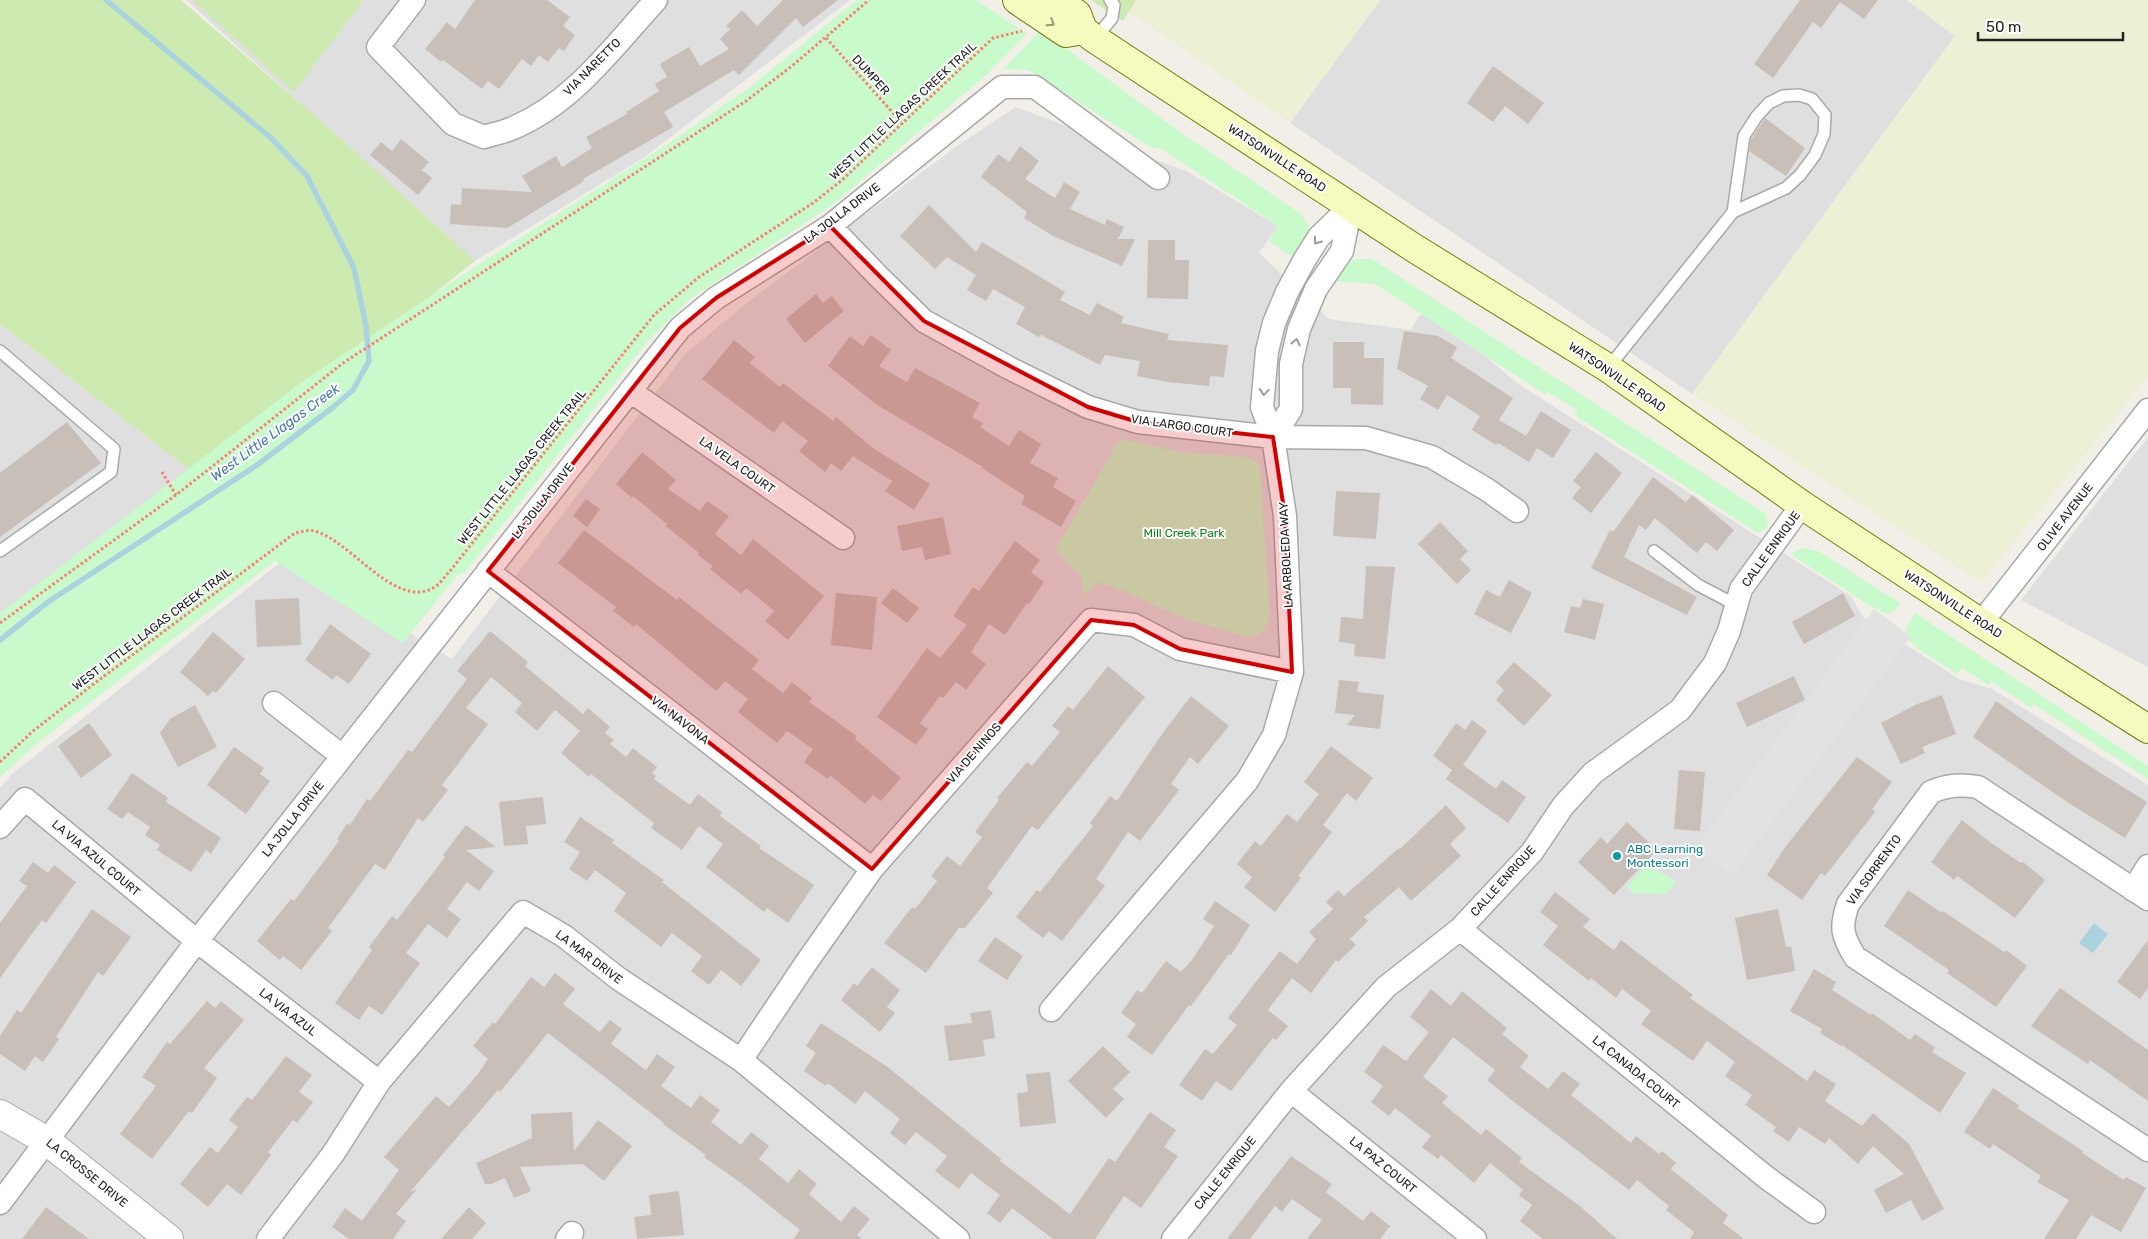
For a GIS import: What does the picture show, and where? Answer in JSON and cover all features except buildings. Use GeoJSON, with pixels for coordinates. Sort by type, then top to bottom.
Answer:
{"type":"FeatureCollection","features":[{"type":"Feature","properties":{"kind":"main road","name":"WATSONVILLE ROAD"},"geometry":{"type":"LineString","coordinates":[[1056,0],[1077,14],[1089,34],[1351,206],[1608,368],[1802,505],[1981,623],[2148,729]]}},
{"type":"Feature","properties":{"kind":"main road","name":"WATSONVILLE ROAD"},"geometry":{"type":"LineString","coordinates":[[1022,11],[1066,33],[1089,34]]}},
{"type":"Feature","properties":{"kind":"street","name":"VIA NARETTO"},"geometry":{"type":"LineString","coordinates":[[414,0],[378,46],[453,124],[484,137],[513,128],[541,113],[568,94],[593,70],[656,0]]}},
{"type":"Feature","properties":{"kind":"street","name":"LA JOLLA DRIVE"},"geometry":{"type":"LineString","coordinates":[[0,1203],[197,941],[680,328],[716,298],[830,226],[1002,87],[1035,87],[1158,178]]}},
{"type":"Feature","properties":{"kind":"street"},"geometry":{"type":"LineString","coordinates":[[1273,438],[1291,409],[1291,364],[1298,328],[1316,289],[1342,251],[1351,206]]}},
{"type":"Feature","properties":{"kind":"street","name":"VIA LARGO COURT"},"geometry":{"type":"LineString","coordinates":[[830,226],[924,321],[1010,368],[1088,407],[1138,422],[1273,438],[1366,438],[1432,457],[1486,489],[1517,511]]}},
{"type":"Feature","properties":{"kind":"street","name":"LA VELA COURT"},"geometry":{"type":"LineString","coordinates":[[630,391],[843,538]]}},
{"type":"Feature","properties":{"kind":"street","name":"OLIVE AVENUE"},"geometry":{"type":"LineString","coordinates":[[1981,623],[2148,410]]}},
{"type":"Feature","properties":{"kind":"street","name":"LA ARBOLEDA WAY"},"geometry":{"type":"LineString","coordinates":[[1051,1010],[1247,781],[1274,736],[1292,672],[1285,516],[1273,438]]}},
{"type":"Feature","properties":{"kind":"street","name":"CALLE ENRIQUE"},"geometry":{"type":"LineString","coordinates":[[1173,1239],[1291,1091],[1386,987],[1460,929],[1532,852],[1563,806],[1593,773],[1680,710],[1715,663],[1741,589],[1802,505]]}},
{"type":"Feature","properties":{"kind":"street","name":"VIA NAVONA"},"geometry":{"type":"LineString","coordinates":[[488,571],[872,869]]}},
{"type":"Feature","properties":{"kind":"street","name":"VIA DE NINOS"},"geometry":{"type":"LineString","coordinates":[[741,1060],[872,869],[1091,620],[1134,625],[1180,649],[1292,672]]}},
{"type":"Feature","properties":{"kind":"street"},"geometry":{"type":"LineString","coordinates":[[274,703],[342,756]]}},
{"type":"Feature","properties":{"kind":"street","name":"VIA SORRENTO"},"geometry":{"type":"LineString","coordinates":[[2148,866],[2141,895],[1978,787],[1963,784],[1947,786],[1932,792],[1848,904],[1842,922],[1845,940],[1855,957],[2148,1150]]}},
{"type":"Feature","properties":{"kind":"street","name":"LA VIA AZUL COURT"},"geometry":{"type":"LineString","coordinates":[[0,827],[25,798],[197,941]]}},
{"type":"Feature","properties":{"kind":"street","name":"LA MAR DRIVE"},"geometry":{"type":"LineString","coordinates":[[268,1239],[333,1154],[379,1082],[523,912],[564,936],[619,979],[741,1060],[958,1239]]}},
{"type":"Feature","properties":{"kind":"street","name":"LA CANADA COURT"},"geometry":{"type":"LineString","coordinates":[[1460,929],[1766,1178],[1814,1212]]}},
{"type":"Feature","properties":{"kind":"street","name":"LA VIA AZUL"},"geometry":{"type":"LineString","coordinates":[[197,941],[379,1082]]}},
{"type":"Feature","properties":{"kind":"street","name":"LA PAZ COURT"},"geometry":{"type":"LineString","coordinates":[[1291,1091],[1475,1239]]}},
{"type":"Feature","properties":{"kind":"street","name":"LA CROSSE DRIVE"},"geometry":{"type":"LineString","coordinates":[[0,1114],[47,1141],[169,1239]]}},
{"type":"Feature","properties":{"kind":"lane"},"geometry":{"type":"LineString","coordinates":[[1089,34],[1112,18],[1114,5],[1110,0]]}},
{"type":"Feature","properties":{"kind":"lane"},"geometry":{"type":"LineString","coordinates":[[1608,368],[1733,212],[1786,188],[1800,175],[1815,155],[1824,134],[1825,115],[1812,99],[1799,95],[1783,96],[1769,103],[1757,116],[1744,136],[1733,212]]}},
{"type":"Feature","properties":{"kind":"lane"},"geometry":{"type":"LineString","coordinates":[[0,351],[114,448],[111,472],[0,551]]}},
{"type":"Feature","properties":{"kind":"lane"},"geometry":{"type":"LineString","coordinates":[[1654,552],[1698,585],[1736,605]]}},
{"type":"Feature","properties":{"kind":"path"},"geometry":{"type":"LineString","coordinates":[[0,623],[176,495],[343,363],[746,101],[826,38],[869,0]]}},
{"type":"Feature","properties":{"kind":"path","name":"WEST LITTLE LLAGAS CREEK TRAIL"},"geometry":{"type":"LineString","coordinates":[[0,762],[33,731],[296,533],[312,530],[328,536],[399,588],[416,592],[431,589],[450,571],[654,315],[699,277],[813,203],[841,181],[1022,11]]}},
{"type":"Feature","properties":{"kind":"path","name":"DUMPER"},"geometry":{"type":"LineString","coordinates":[[826,38],[903,124]]}},
{"type":"Feature","properties":{"kind":"path"},"geometry":{"type":"LineString","coordinates":[[162,472],[176,495]]}},
{"type":"Feature","properties":{"kind":"highlighted area"},"geometry":{"type":"Polygon","coordinates":[[[830,226],[924,321],[1088,407],[1138,422],[1273,437],[1285,516],[1292,672],[1180,649],[1134,625],[1091,620],[872,869],[488,571],[680,328],[716,298],[830,226]]]}},
{"type":"Feature","properties":{"kind":"shaded area"},"geometry":{"type":"Polygon","coordinates":[[[186,0],[850,0],[643,158],[475,261],[186,0]]]}},
{"type":"Feature","properties":{"kind":"shaded area"},"geometry":{"type":"Polygon","coordinates":[[[1380,0],[1907,0],[1955,36],[1692,394],[1290,123],[1380,0]]]}},
{"type":"Feature","properties":{"kind":"shaded area"},"geometry":{"type":"Polygon","coordinates":[[[1016,107],[1188,172],[1278,226],[1259,253],[1329,319],[1411,330],[1418,317],[1424,313],[1483,354],[1517,383],[1851,596],[1863,617],[1959,679],[1992,689],[2148,785],[2148,1239],[0,1239],[0,788],[12,774],[287,557],[452,659],[685,354],[757,295],[957,146],[1016,107]]]}},
{"type":"Feature","properties":{"kind":"shaded area"},"geometry":{"type":"Polygon","coordinates":[[[0,324],[200,478],[0,619],[0,324]]]}},
{"type":"Feature","properties":{"kind":"shaded area"},"geometry":{"type":"Polygon","coordinates":[[[2148,437],[2148,667],[2021,600],[2148,437]]]}},
{"type":"Feature","properties":{"kind":"shaded area"},"geometry":{"type":"Polygon","coordinates":[[[1874,609],[1911,637],[1732,875],[1695,848],[1874,609]]]}},
{"type":"Feature","properties":{"kind":"green space"},"geometry":{"type":"Polygon","coordinates":[[[0,0],[181,0],[329,128],[475,261],[200,478],[0,324],[0,0]]]}},
{"type":"Feature","properties":{"kind":"green space"},"geometry":{"type":"Polygon","coordinates":[[[192,0],[364,0],[294,92],[192,0]]]}},
{"type":"Feature","properties":{"kind":"green space"},"geometry":{"type":"Polygon","coordinates":[[[857,0],[976,0],[1027,34],[984,77],[831,206],[690,299],[648,341],[465,572],[458,574],[403,643],[275,561],[40,741],[0,777],[0,613],[299,384],[473,268],[672,141],[750,87],[857,0]]]}},
{"type":"Feature","properties":{"kind":"green space"},"geometry":{"type":"Polygon","coordinates":[[[1091,0],[1136,0],[1123,21],[1091,0]]]}},
{"type":"Feature","properties":{"kind":"green space"},"geometry":{"type":"Polygon","coordinates":[[[1112,0],[1380,0],[1290,123],[1112,0]]]}},
{"type":"Feature","properties":{"kind":"green space"},"geometry":{"type":"Polygon","coordinates":[[[1907,0],[2148,0],[2148,377],[1981,583],[1692,394],[1955,36],[1907,0]]]}},
{"type":"Feature","properties":{"kind":"green space"},"geometry":{"type":"Polygon","coordinates":[[[1041,30],[1173,127],[1301,214],[1309,226],[1307,241],[1295,259],[1269,241],[1278,226],[1162,149],[1150,147],[1028,70],[1003,69],[1041,30]]]}},
{"type":"Feature","properties":{"kind":"green space"},"geometry":{"type":"Polygon","coordinates":[[[1355,259],[1372,259],[1766,514],[1768,527],[1758,533],[1574,415],[1577,410],[1548,392],[1546,395],[1375,284],[1331,281],[1343,266],[1355,259]]]}},
{"type":"Feature","properties":{"kind":"green space","name":"Mill Creek Park"},"geometry":{"type":"Polygon","coordinates":[[[1120,439],[1181,452],[1247,457],[1257,463],[1260,468],[1270,616],[1262,631],[1253,636],[1242,636],[1175,614],[1104,584],[1097,583],[1085,595],[1079,574],[1055,550],[1120,439]]]}},
{"type":"Feature","properties":{"kind":"green space"},"geometry":{"type":"Polygon","coordinates":[[[1803,548],[1820,552],[1900,603],[1895,610],[1887,614],[1870,606],[1790,554],[1803,548]]]}},
{"type":"Feature","properties":{"kind":"green space"},"geometry":{"type":"Polygon","coordinates":[[[1915,613],[2148,766],[2148,779],[2034,704],[2031,708],[1991,681],[1988,685],[1962,668],[1957,674],[1918,649],[1906,637],[1906,628],[1915,613]]]}},
{"type":"Feature","properties":{"kind":"green space"},"geometry":{"type":"Polygon","coordinates":[[[1647,864],[1676,882],[1667,894],[1633,893],[1627,886],[1647,864]]]}},
{"type":"Feature","properties":{"kind":"water"},"geometry":{"type":"Polygon","coordinates":[[[2094,923],[2108,934],[2093,953],[2079,943],[2094,923]]]}},
{"type":"Feature","properties":{"kind":"waterway","name":"West Little Llagas Creek"},"geometry":{"type":"LineString","coordinates":[[0,640],[48,602],[257,465],[353,390],[369,361],[366,326],[354,268],[307,176],[271,138],[106,0]]}},
{"type":"Feature","properties":{"kind":"place","name":"ABC Learning Montessori"},"geometry":{"type":"Point","coordinates":[1617,856]}}]}
